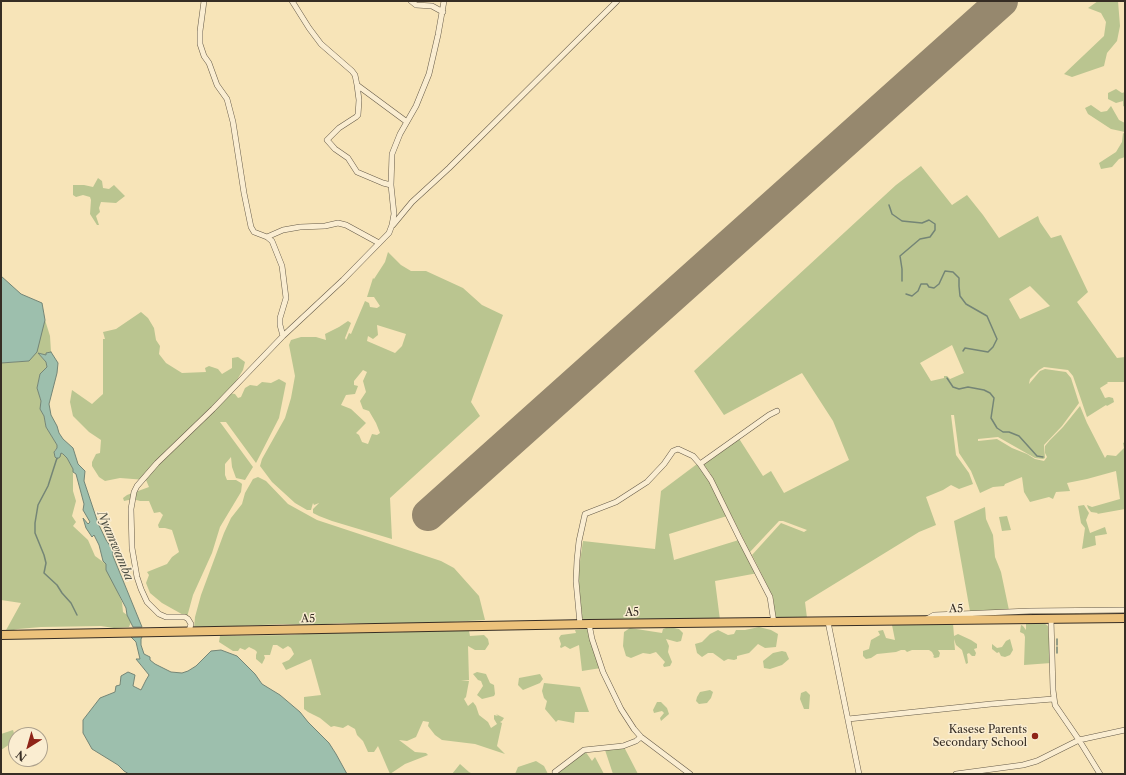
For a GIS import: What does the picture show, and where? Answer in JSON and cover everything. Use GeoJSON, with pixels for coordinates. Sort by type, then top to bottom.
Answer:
{"type":"FeatureCollection","features":[{"type":"Feature","properties":{"kind":"highway","name":"A5"},"geometry":{"type":"LineString","coordinates":[[1,635],[126,634],[140,632],[580,624],[1125,618]]}},
{"type":"Feature","properties":{"kind":"street"},"geometry":{"type":"LineString","coordinates":[[204,1],[200,30],[200,44],[204,56],[212,68],[217,85],[228,99],[251,227],[254,232],[267,237],[272,241],[282,266],[286,300],[280,321],[284,336]]}},
{"type":"Feature","properties":{"kind":"street"},"geometry":{"type":"LineString","coordinates":[[292,1],[321,44],[355,75],[359,100],[358,115],[353,120],[339,128],[327,140],[335,149],[348,158],[357,172],[391,185]]}},
{"type":"Feature","properties":{"kind":"street"},"geometry":{"type":"LineString","coordinates":[[411,1],[416,5],[432,6],[443,12]]}},
{"type":"Feature","properties":{"kind":"street"},"geometry":{"type":"LineString","coordinates":[[189,631],[191,624],[186,617],[166,617],[159,614],[147,602],[141,590],[132,548],[132,498],[137,486],[152,468],[389,233],[394,214],[391,185],[392,154],[400,134],[418,102],[430,74],[444,1]]}},
{"type":"Feature","properties":{"kind":"street"},"geometry":{"type":"LineString","coordinates":[[392,225],[412,202],[449,168],[617,1]]}},
{"type":"Feature","properties":{"kind":"street"},"geometry":{"type":"LineString","coordinates":[[357,85],[406,122]]}},
{"type":"Feature","properties":{"kind":"street"},"geometry":{"type":"LineString","coordinates":[[267,237],[283,230],[300,227],[325,226],[338,223],[346,225],[378,243]]}},
{"type":"Feature","properties":{"kind":"street"},"geometry":{"type":"LineString","coordinates":[[700,464],[771,414],[777,412]]}},
{"type":"Feature","properties":{"kind":"street"},"geometry":{"type":"LineString","coordinates":[[580,624],[576,581],[579,541],[585,514],[616,502],[647,482],[664,464],[673,451],[678,449],[692,456],[700,464],[711,480],[770,597],[774,623]]}},
{"type":"Feature","properties":{"kind":"street"},"geometry":{"type":"LineString","coordinates":[[925,620],[934,615],[1030,611],[1125,610]]}},
{"type":"Feature","properties":{"kind":"street"},"geometry":{"type":"LineString","coordinates":[[1051,619],[1054,699],[1058,711],[1079,740],[1100,774]]}},
{"type":"Feature","properties":{"kind":"street"},"geometry":{"type":"LineString","coordinates":[[828,622],[859,774]]}},
{"type":"Feature","properties":{"kind":"street"},"geometry":{"type":"LineString","coordinates":[[589,624],[601,666],[609,686],[634,729],[641,737],[690,774]]}},
{"type":"Feature","properties":{"kind":"street"},"geometry":{"type":"LineString","coordinates":[[848,719],[1054,699]]}},
{"type":"Feature","properties":{"kind":"street"},"geometry":{"type":"LineString","coordinates":[[956,774],[1022,765],[1037,761],[1079,740],[1125,730]]}},
{"type":"Feature","properties":{"kind":"street"},"geometry":{"type":"LineString","coordinates":[[555,772],[584,750],[623,746],[636,741],[641,737]]}},
{"type":"Feature","properties":{"kind":"green space"},"geometry":{"type":"Polygon","coordinates":[[[1098,1],[1118,1],[1120,26],[1117,41],[1107,53],[1104,66],[1072,77],[1064,74],[1104,36],[1106,22],[1101,13],[1088,8],[1098,1]]]}},
{"type":"Feature","properties":{"kind":"green space"},"geometry":{"type":"Polygon","coordinates":[[[1116,89],[1122,93],[1125,92],[1125,107],[1123,106],[1123,101],[1116,103],[1108,99],[1108,93],[1116,89]]]}},
{"type":"Feature","properties":{"kind":"green space"},"geometry":{"type":"Polygon","coordinates":[[[1091,105],[1101,112],[1107,111],[1111,106],[1119,120],[1125,123],[1125,132],[1111,129],[1088,114],[1085,108],[1091,105]]]}},
{"type":"Feature","properties":{"kind":"green space"},"geometry":{"type":"Polygon","coordinates":[[[1123,133],[1125,134],[1125,157],[1119,159],[1112,167],[1101,169],[1099,163],[1116,152],[1122,142],[1123,133]]]}},
{"type":"Feature","properties":{"kind":"green space"},"geometry":{"type":"Polygon","coordinates":[[[921,166],[952,205],[967,195],[999,238],[1038,216],[1040,222],[1051,238],[1061,235],[1088,292],[1077,302],[1117,358],[1125,357],[1125,382],[1107,382],[1108,383],[1100,388],[1105,398],[1113,398],[1114,402],[1107,406],[1106,405],[1087,417],[1073,376],[1068,370],[1044,367],[1030,379],[1029,384],[1040,371],[1045,369],[1066,372],[1071,378],[1079,403],[1062,426],[1044,445],[1045,458],[1035,458],[998,437],[978,439],[978,441],[997,439],[1035,459],[1044,461],[1047,457],[1045,453],[1045,446],[1080,406],[1105,458],[1107,455],[1116,456],[1124,448],[1123,443],[1125,442],[1125,509],[1097,514],[1098,513],[1091,512],[1087,505],[1092,507],[1120,499],[1116,471],[1067,483],[1070,491],[1056,492],[1053,499],[1049,497],[1030,502],[1024,492],[1022,477],[1005,484],[1004,486],[993,487],[980,493],[971,471],[959,453],[954,415],[951,415],[956,455],[969,473],[973,484],[959,489],[951,485],[926,497],[936,525],[919,532],[805,602],[807,618],[775,619],[773,597],[752,555],[781,523],[804,532],[807,530],[783,521],[779,521],[750,552],[710,473],[702,462],[738,437],[763,476],[771,471],[784,493],[849,460],[833,421],[802,373],[724,415],[694,371],[896,185],[921,166]],[[1030,286],[1009,299],[1020,319],[1050,306],[1030,286]],[[952,345],[920,363],[931,381],[944,378],[944,376],[947,376],[950,379],[964,373],[952,345]]]}},
{"type":"Feature","properties":{"kind":"green space"},"geometry":{"type":"Polygon","coordinates":[[[98,178],[102,181],[103,188],[109,189],[114,185],[125,196],[116,203],[101,202],[99,208],[100,212],[96,216],[99,225],[97,225],[90,214],[90,197],[83,195],[76,197],[73,195],[73,185],[93,187],[98,178]]]}},
{"type":"Feature","properties":{"kind":"green space"},"geometry":{"type":"Polygon","coordinates":[[[388,252],[401,265],[411,271],[426,271],[463,288],[482,305],[503,315],[471,402],[480,416],[390,498],[392,539],[332,521],[313,513],[313,509],[319,503],[314,505],[313,503],[311,510],[307,510],[295,503],[272,482],[260,466],[262,459],[285,418],[291,398],[295,376],[289,345],[291,340],[301,337],[316,337],[326,340],[325,334],[348,321],[351,323],[345,338],[346,340],[349,333],[351,334],[365,301],[369,303],[370,307],[377,308],[380,306],[374,297],[367,297],[373,278],[374,279],[385,262],[388,252]],[[377,325],[378,335],[373,339],[368,336],[367,341],[395,353],[402,346],[406,334],[377,325]],[[363,370],[354,381],[354,385],[358,386],[355,394],[346,395],[341,405],[351,409],[366,423],[356,433],[359,435],[362,442],[368,444],[372,434],[377,435],[380,433],[369,411],[363,409],[360,401],[366,392],[363,381],[367,372],[363,370]]]}},
{"type":"Feature","properties":{"kind":"green space"},"geometry":{"type":"Polygon","coordinates":[[[141,312],[148,318],[154,328],[156,340],[160,346],[159,354],[166,363],[182,373],[206,372],[205,368],[209,366],[218,369],[222,374],[232,368],[232,358],[238,357],[245,362],[243,370],[229,393],[235,394],[238,398],[241,397],[245,388],[250,385],[257,386],[262,382],[271,383],[279,379],[286,383],[279,418],[256,463],[226,422],[220,422],[253,467],[245,480],[236,478],[232,467],[231,457],[225,464],[225,475],[227,480],[236,480],[241,483],[241,492],[220,527],[212,553],[193,595],[187,617],[162,603],[150,593],[146,583],[149,575],[147,572],[167,564],[172,557],[179,552],[172,530],[159,528],[158,525],[163,515],[160,512],[154,513],[149,501],[133,499],[124,501],[123,498],[127,495],[149,487],[146,480],[120,478],[105,481],[99,477],[92,466],[92,462],[96,454],[100,453],[101,440],[89,432],[73,416],[70,402],[72,390],[92,404],[103,394],[103,339],[105,339],[103,332],[116,329],[141,312]]]}},
{"type":"Feature","properties":{"kind":"green space"},"geometry":{"type":"Polygon","coordinates":[[[45,320],[50,336],[51,352],[47,353],[46,355],[38,353],[46,362],[47,367],[40,374],[37,388],[41,401],[40,409],[44,416],[46,427],[57,445],[57,448],[54,451],[55,457],[60,452],[67,458],[73,469],[73,491],[76,501],[72,516],[76,522],[73,526],[88,540],[95,556],[106,564],[122,602],[123,612],[127,615],[131,622],[129,627],[41,627],[5,632],[21,603],[1,600],[1,363],[29,361],[45,320]]]}},
{"type":"Feature","properties":{"kind":"green space"},"geometry":{"type":"Polygon","coordinates":[[[697,464],[708,477],[727,516],[669,534],[674,560],[742,539],[758,573],[715,581],[720,620],[586,621],[582,618],[578,580],[583,541],[655,549],[661,491],[697,464]]]}},
{"type":"Feature","properties":{"kind":"green space"},"geometry":{"type":"Polygon","coordinates":[[[258,477],[266,481],[288,504],[317,520],[441,561],[454,568],[479,596],[485,620],[414,624],[283,624],[194,628],[195,617],[201,595],[224,533],[231,518],[242,504],[245,493],[253,479],[258,477]]]}},
{"type":"Feature","properties":{"kind":"green space"},"geometry":{"type":"Polygon","coordinates":[[[1084,505],[1089,513],[1086,520],[1090,533],[1105,527],[1107,534],[1095,536],[1096,545],[1082,549],[1085,528],[1081,523],[1078,506],[1084,505]]]}},
{"type":"Feature","properties":{"kind":"green space"},"geometry":{"type":"Polygon","coordinates":[[[985,507],[986,519],[993,535],[995,557],[1001,572],[1010,615],[971,617],[954,521],[985,507]]]}},
{"type":"Feature","properties":{"kind":"green space"},"geometry":{"type":"Polygon","coordinates":[[[1007,516],[1011,530],[1002,531],[999,517],[1007,516]]]}},
{"type":"Feature","properties":{"kind":"green space"},"geometry":{"type":"Polygon","coordinates":[[[953,623],[954,636],[958,634],[977,644],[977,648],[974,649],[976,653],[975,656],[972,656],[969,653],[967,654],[968,663],[966,664],[962,650],[956,645],[954,639],[955,650],[938,650],[940,653],[939,657],[935,658],[929,650],[912,650],[907,652],[905,650],[901,650],[877,654],[866,659],[863,656],[863,651],[869,649],[871,640],[880,635],[878,631],[883,630],[886,638],[895,640],[892,625],[953,623]]]}},
{"type":"Feature","properties":{"kind":"green space"},"geometry":{"type":"Polygon","coordinates":[[[1026,623],[1044,623],[1048,626],[1051,663],[1024,665],[1025,637],[1024,634],[1020,632],[1021,625],[1026,630],[1026,623]]]}},
{"type":"Feature","properties":{"kind":"green space"},"geometry":{"type":"Polygon","coordinates":[[[669,627],[679,629],[683,633],[681,641],[677,642],[666,639],[669,646],[668,652],[672,662],[670,666],[664,667],[663,665],[665,662],[656,652],[650,654],[643,653],[631,658],[626,656],[623,646],[624,632],[630,628],[662,633],[663,629],[669,627]]]}},
{"type":"Feature","properties":{"kind":"green space"},"geometry":{"type":"Polygon","coordinates":[[[759,627],[771,630],[778,634],[776,647],[765,648],[758,644],[749,653],[737,656],[737,659],[728,659],[724,661],[713,653],[708,653],[702,657],[697,653],[695,644],[702,642],[710,634],[718,630],[728,635],[734,634],[736,630],[759,627]]]}},
{"type":"Feature","properties":{"kind":"green space"},"geometry":{"type":"Polygon","coordinates":[[[589,629],[601,668],[582,671],[579,645],[570,649],[565,646],[561,648],[559,638],[561,635],[576,633],[575,630],[589,629]]]}},
{"type":"Feature","properties":{"kind":"green space"},"geometry":{"type":"Polygon","coordinates":[[[469,631],[470,636],[484,635],[488,639],[489,644],[485,650],[475,650],[468,646],[469,680],[461,680],[469,681],[466,697],[464,699],[468,706],[473,702],[479,715],[488,722],[491,728],[497,724],[494,719],[494,715],[498,716],[496,714],[504,718],[500,722],[502,723],[497,746],[505,754],[475,744],[442,740],[435,735],[428,726],[429,722],[423,721],[416,737],[407,741],[399,740],[415,752],[426,753],[428,755],[405,764],[390,774],[378,746],[374,752],[368,752],[363,741],[357,735],[355,729],[348,725],[343,728],[334,726],[331,727],[320,718],[304,709],[304,697],[321,695],[311,659],[286,670],[282,663],[289,660],[294,654],[288,646],[283,649],[277,645],[273,645],[270,655],[264,655],[265,658],[262,664],[256,659],[257,652],[255,650],[249,647],[245,650],[240,648],[238,651],[233,651],[219,642],[220,636],[291,635],[319,632],[374,633],[469,631]]]}},
{"type":"Feature","properties":{"kind":"green space"},"geometry":{"type":"Polygon","coordinates":[[[1010,639],[1013,650],[1010,655],[1005,657],[1001,656],[999,652],[997,653],[992,649],[992,644],[997,648],[1002,647],[1006,641],[1010,639]]]}},
{"type":"Feature","properties":{"kind":"green space"},"geometry":{"type":"Polygon","coordinates":[[[782,651],[786,652],[789,659],[782,665],[770,669],[764,668],[763,661],[773,653],[782,651]]]}},
{"type":"Feature","properties":{"kind":"green space"},"geometry":{"type":"Polygon","coordinates":[[[477,672],[486,674],[490,683],[494,685],[494,696],[482,699],[477,695],[483,686],[481,681],[478,680],[473,674],[477,672]]]}},
{"type":"Feature","properties":{"kind":"green space"},"geometry":{"type":"Polygon","coordinates":[[[540,674],[543,679],[540,683],[523,690],[518,685],[519,678],[540,674]]]}},
{"type":"Feature","properties":{"kind":"green space"},"geometry":{"type":"Polygon","coordinates":[[[544,683],[580,687],[589,712],[575,712],[574,723],[558,720],[556,722],[545,709],[547,701],[544,698],[542,691],[544,683]]]}},
{"type":"Feature","properties":{"kind":"green space"},"geometry":{"type":"Polygon","coordinates":[[[710,690],[713,692],[707,703],[699,704],[696,701],[700,692],[710,690]]]}},
{"type":"Feature","properties":{"kind":"green space"},"geometry":{"type":"Polygon","coordinates":[[[806,691],[810,695],[809,709],[804,709],[800,699],[801,693],[806,691]]]}},
{"type":"Feature","properties":{"kind":"green space"},"geometry":{"type":"Polygon","coordinates":[[[657,702],[661,702],[667,708],[669,714],[661,721],[660,718],[664,713],[662,711],[654,713],[653,710],[657,702]]]}},
{"type":"Feature","properties":{"kind":"green space"},"geometry":{"type":"Polygon","coordinates":[[[8,732],[8,745],[1,750],[1,734],[8,732]]]}},
{"type":"Feature","properties":{"kind":"green space"},"geometry":{"type":"Polygon","coordinates":[[[623,745],[638,774],[613,774],[604,747],[623,745]]]}},
{"type":"Feature","properties":{"kind":"green space"},"geometry":{"type":"Polygon","coordinates":[[[585,751],[592,761],[595,757],[604,774],[551,774],[585,751]]]}},
{"type":"Feature","properties":{"kind":"green space"},"geometry":{"type":"Polygon","coordinates":[[[536,761],[544,766],[548,774],[515,774],[518,767],[536,761]]]}},
{"type":"Feature","properties":{"kind":"green space"},"geometry":{"type":"Polygon","coordinates":[[[460,764],[469,772],[473,774],[452,774],[460,764]]]}},
{"type":"Feature","properties":{"kind":"shaded area"},"geometry":{"type":"Polygon","coordinates":[[[1,276],[21,294],[42,303],[45,320],[37,352],[29,361],[1,363],[1,276]]]}},
{"type":"Feature","properties":{"kind":"shaded area"},"geometry":{"type":"Polygon","coordinates":[[[51,352],[58,363],[49,404],[51,415],[59,433],[73,448],[78,464],[85,471],[84,481],[98,523],[106,540],[113,550],[113,556],[142,627],[133,627],[127,615],[126,608],[106,570],[106,564],[103,561],[99,545],[94,535],[92,537],[86,528],[83,518],[88,524],[90,522],[83,510],[84,504],[76,474],[73,472],[67,458],[63,454],[61,453],[60,457],[57,459],[55,457],[54,452],[57,445],[46,427],[44,416],[40,409],[41,401],[37,388],[40,374],[47,367],[46,362],[38,353],[46,355],[46,353],[51,352]]]}},
{"type":"Feature","properties":{"kind":"shaded area"},"geometry":{"type":"Polygon","coordinates":[[[143,635],[141,645],[144,654],[150,657],[150,660],[155,664],[171,672],[182,673],[188,671],[196,666],[211,651],[221,650],[237,656],[255,674],[262,684],[280,695],[300,712],[329,743],[347,774],[129,774],[124,771],[118,765],[92,749],[83,733],[83,720],[100,698],[115,692],[116,686],[120,685],[121,676],[128,672],[135,675],[133,686],[141,690],[149,675],[136,659],[140,659],[136,642],[130,636],[143,635]]]}},
{"type":"Feature","properties":{"kind":"waterway"},"geometry":{"type":"LineString","coordinates":[[889,205],[892,214],[902,221],[922,223],[929,220],[935,224],[935,230],[930,237],[920,239],[900,256],[902,281]]}},
{"type":"Feature","properties":{"kind":"waterway"},"geometry":{"type":"LineString","coordinates":[[906,294],[912,296],[918,291],[921,284],[927,284],[929,287],[934,288],[939,284],[945,271],[953,272],[959,278],[960,296],[966,304],[987,316],[997,339],[993,347],[988,352],[965,348],[963,351]]}},
{"type":"Feature","properties":{"kind":"waterway"},"geometry":{"type":"LineString","coordinates":[[947,378],[953,387],[959,389],[968,387],[984,390],[990,393],[994,398],[991,418],[997,428],[1003,432],[1009,432],[1019,436],[1037,456],[1043,457]]}},
{"type":"Feature","properties":{"kind":"waterway"},"geometry":{"type":"LineString","coordinates":[[57,458],[48,486],[38,505],[35,533],[46,563],[44,573],[57,585],[71,603],[77,615]]}},
{"type":"Feature","properties":{"kind":"waterway"},"geometry":{"type":"LineString","coordinates":[[1057,639],[1057,645]]}},
{"type":"Feature","properties":{"kind":"waterway"},"geometry":{"type":"LineString","coordinates":[[1057,647],[1057,653]]}},
{"type":"Feature","properties":{"kind":"runway"},"geometry":{"type":"LineString","coordinates":[[428,515],[1002,1]]}},
{"type":"Feature","properties":{"kind":"place","name":"Kasese Parents Secondary School"},"geometry":{"type":"Point","coordinates":[1035,736]}},
{"type":"Feature","properties":{"kind":"water label","name":"Nyamwamba"},"geometry":{"type":"Point","coordinates":[115,546]}}]}
